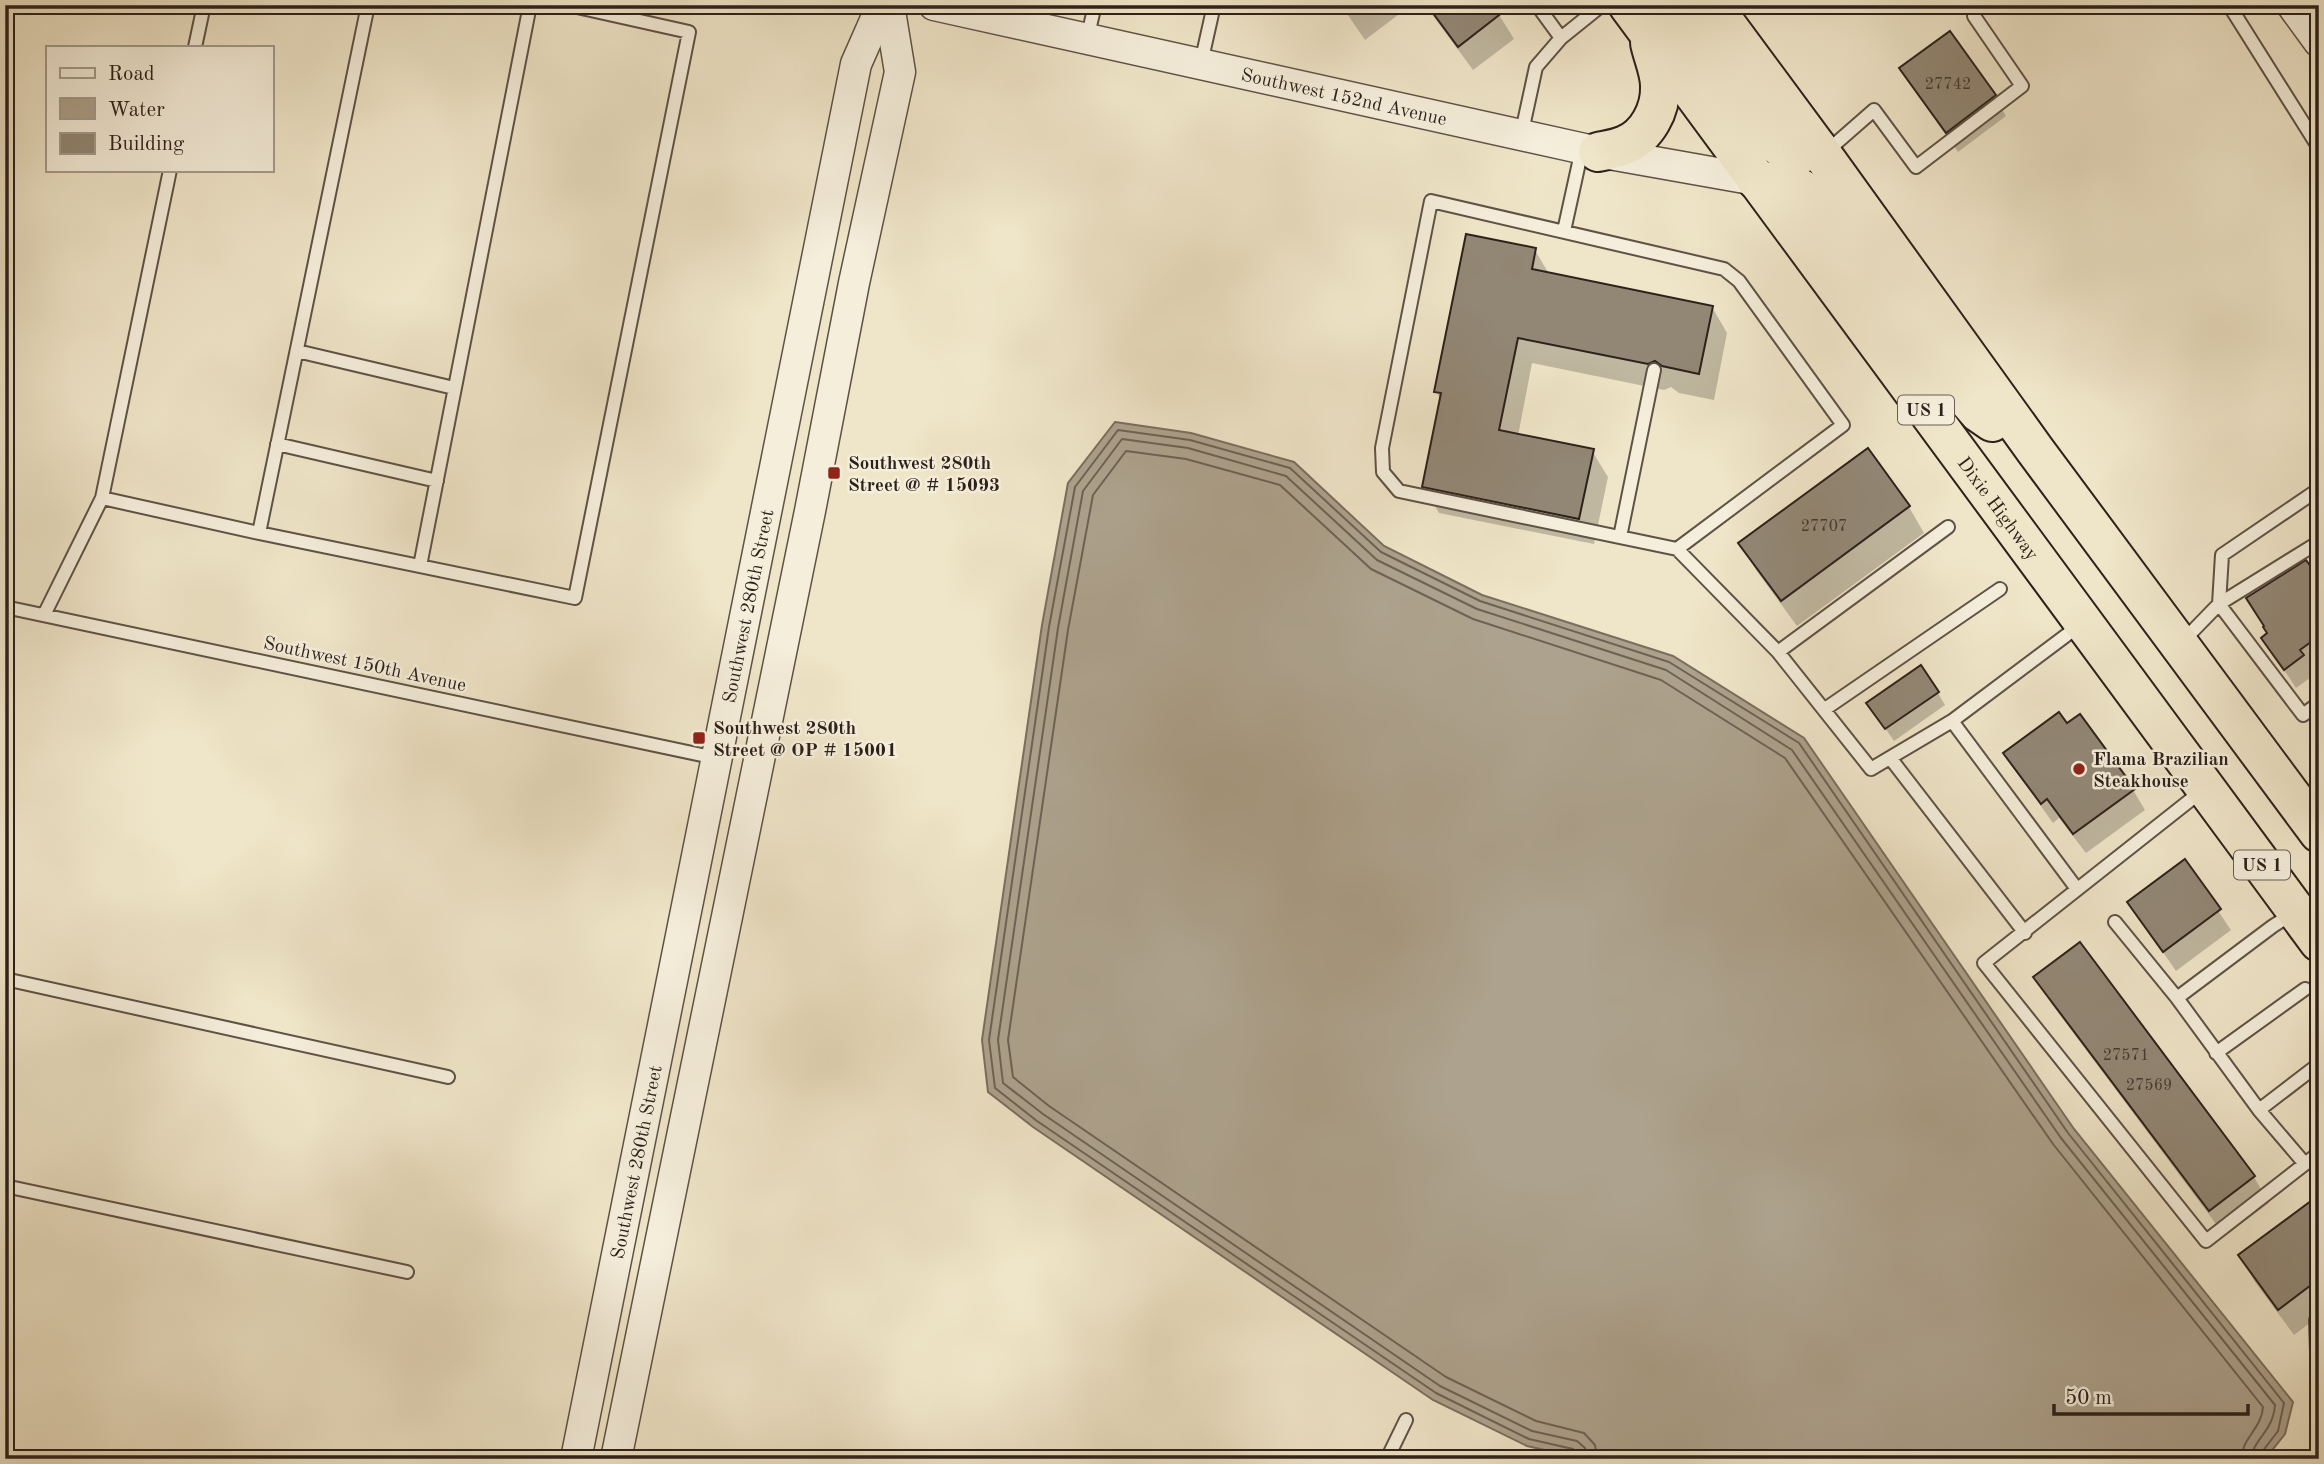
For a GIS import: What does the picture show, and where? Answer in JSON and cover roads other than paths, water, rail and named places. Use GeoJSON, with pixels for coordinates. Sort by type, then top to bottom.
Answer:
{"type":"FeatureCollection","features":[{"type":"Feature","properties":{"kind":"highway"},"geometry":{"type":"LineString","coordinates":[[1712,5],[2035,450],[2319,834]]}},
{"type":"Feature","properties":{"kind":"highway"},"geometry":{"type":"LineString","coordinates":[[1649,14],[1787,154],[1802,155],[1820,151]]}},
{"type":"Feature","properties":{"kind":"highway"},"geometry":{"type":"LineString","coordinates":[[1590,151],[1627,145],[1643,132],[1653,119],[1660,97],[1660,84],[1649,14]]}},
{"type":"Feature","properties":{"kind":"highway","name":"Dixie Highway"},"geometry":{"type":"LineString","coordinates":[[1649,14],[1756,180],[2206,789],[2311,926]]}},
{"type":"Feature","properties":{"kind":"highway"},"geometry":{"type":"LineString","coordinates":[[1756,180],[1795,186],[1810,194],[1934,361],[1979,413],[2035,450]]}},
{"type":"Feature","properties":{"kind":"street","name":"Southwest 280th Street"},"geometry":{"type":"LineString","coordinates":[[576,1459],[856,64],[882,5]]}},
{"type":"Feature","properties":{"kind":"street","name":"Southwest 280th Street"},"geometry":{"type":"LineString","coordinates":[[616,1459],[810,511],[854,283],[900,72],[889,5]]}},
{"type":"Feature","properties":{"kind":"street","name":"Southwest 152nd Avenue"},"geometry":{"type":"LineString","coordinates":[[934,5],[1590,151],[1756,180]]}},
{"type":"Feature","properties":{"kind":"street"},"geometry":{"type":"LineString","coordinates":[[2292,5],[2319,41]]}},
{"type":"Feature","properties":{"kind":"street"},"geometry":{"type":"LineString","coordinates":[[814,275],[854,283]]}},
{"type":"Feature","properties":{"kind":"street"},"geometry":{"type":"LineString","coordinates":[[768,502],[810,511]]}},
{"type":"Feature","properties":{"kind":"street"},"geometry":{"type":"LineString","coordinates":[[716,758],[758,765]]}},
{"type":"Feature","properties":{"kind":"street"},"geometry":{"type":"LineString","coordinates":[[632,1179],[672,1184]]}},
{"type":"Feature","properties":{"kind":"lane"},"geometry":{"type":"LineString","coordinates":[[195,46],[204,5]]}},
{"type":"Feature","properties":{"kind":"lane"},"geometry":{"type":"LineString","coordinates":[[259,533],[368,5]]}},
{"type":"Feature","properties":{"kind":"lane"},"geometry":{"type":"LineString","coordinates":[[420,566],[530,5]]}},
{"type":"Feature","properties":{"kind":"lane"},"geometry":{"type":"LineString","coordinates":[[1087,39],[1095,5]]}},
{"type":"Feature","properties":{"kind":"lane"},"geometry":{"type":"LineString","coordinates":[[1200,65],[1214,5]]}},
{"type":"Feature","properties":{"kind":"lane"},"geometry":{"type":"LineString","coordinates":[[1537,5],[1561,38]]}},
{"type":"Feature","properties":{"kind":"lane"},"geometry":{"type":"LineString","coordinates":[[1521,136],[1536,68],[1561,38],[1602,5]]}},
{"type":"Feature","properties":{"kind":"lane"},"geometry":{"type":"LineString","coordinates":[[2229,5],[2319,148]]}},
{"type":"Feature","properties":{"kind":"lane"},"geometry":{"type":"LineString","coordinates":[[102,498],[575,598],[689,32],[576,6]]}},
{"type":"Feature","properties":{"kind":"lane"},"geometry":{"type":"LineString","coordinates":[[1820,151],[1874,110],[1916,167],[2022,86],[1974,16]]}},
{"type":"Feature","properties":{"kind":"lane"},"geometry":{"type":"LineString","coordinates":[[1564,231],[1590,151]]}},
{"type":"Feature","properties":{"kind":"lane"},"geometry":{"type":"LineString","coordinates":[[44,615],[102,498],[170,172]]}},
{"type":"Feature","properties":{"kind":"lane"},"geometry":{"type":"LineString","coordinates":[[1678,549],[1843,425],[1739,281],[1724,269],[1431,201],[1382,448],[1384,472],[1399,491],[1678,549],[1778,652],[1871,769],[1952,721],[2083,623]]}},
{"type":"Feature","properties":{"kind":"lane"},"geometry":{"type":"LineString","coordinates":[[297,351],[454,388]]}},
{"type":"Feature","properties":{"kind":"lane"},"geometry":{"type":"LineString","coordinates":[[1620,537],[1654,370]]}},
{"type":"Feature","properties":{"kind":"lane"},"geometry":{"type":"LineString","coordinates":[[277,444],[437,481]]}},
{"type":"Feature","properties":{"kind":"lane"},"geometry":{"type":"LineString","coordinates":[[2319,489],[2222,555],[2219,604],[2303,715],[2319,703]]}},
{"type":"Feature","properties":{"kind":"lane"},"geometry":{"type":"LineString","coordinates":[[1778,652],[1948,527]]}},
{"type":"Feature","properties":{"kind":"lane"},"geometry":{"type":"LineString","coordinates":[[2179,645],[2219,604],[2319,542]]}},
{"type":"Feature","properties":{"kind":"lane"},"geometry":{"type":"LineString","coordinates":[[1825,709],[2000,589]]}},
{"type":"Feature","properties":{"kind":"lane","name":"Southwest 150th Avenue"},"geometry":{"type":"LineString","coordinates":[[5,607],[716,758]]}},
{"type":"Feature","properties":{"kind":"lane"},"geometry":{"type":"LineString","coordinates":[[1952,721],[2077,889]]}},
{"type":"Feature","properties":{"kind":"lane"},"geometry":{"type":"LineString","coordinates":[[1891,759],[2025,933]]}},
{"type":"Feature","properties":{"kind":"lane"},"geometry":{"type":"LineString","coordinates":[[2206,789],[1984,963],[2206,1241],[2319,1153]]}},
{"type":"Feature","properties":{"kind":"lane"},"geometry":{"type":"LineString","coordinates":[[2115,922],[2177,999],[2259,1110],[2305,1164]]}},
{"type":"Feature","properties":{"kind":"lane"},"geometry":{"type":"LineString","coordinates":[[2177,999],[2273,926],[2311,926]]}},
{"type":"Feature","properties":{"kind":"lane"},"geometry":{"type":"LineString","coordinates":[[5,979],[448,1077]]}},
{"type":"Feature","properties":{"kind":"lane"},"geometry":{"type":"LineString","coordinates":[[2216,1053],[2305,989]]}},
{"type":"Feature","properties":{"kind":"lane"},"geometry":{"type":"LineString","coordinates":[[2259,1110],[2319,1065]]}},
{"type":"Feature","properties":{"kind":"lane"},"geometry":{"type":"LineString","coordinates":[[5,1186],[407,1272]]}},
{"type":"Feature","properties":{"kind":"lane"},"geometry":{"type":"LineString","coordinates":[[2319,1314],[2316,1320],[2319,1355]]}},
{"type":"Feature","properties":{"kind":"lane"},"geometry":{"type":"LineString","coordinates":[[1387,1459],[1406,1420]]}},
{"type":"Feature","properties":{"kind":"water"},"geometry":{"type":"Polygon","coordinates":[[[1115,422],[1191,433],[1294,462],[1384,546],[1482,595],[1673,656],[1804,738],[2074,1129],[2293,1402],[2285,1434],[2265,1459],[1585,1459],[1527,1446],[1433,1400],[1033,1127],[988,1092],[982,1040],[1042,625],[1068,483],[1115,422]]]}},
{"type":"Feature","properties":{"kind":"place","name":"Southwest 280th Street @ # 15093"},"geometry":{"type":"Point","coordinates":[834,473]}},
{"type":"Feature","properties":{"kind":"place","name":"Southwest 280th Street @ OP # 15001"},"geometry":{"type":"Point","coordinates":[699,738]}},
{"type":"Feature","properties":{"kind":"place","name":"Flama Brazilian Steakhouse"},"geometry":{"type":"Point","coordinates":[2079,769]}}]}
